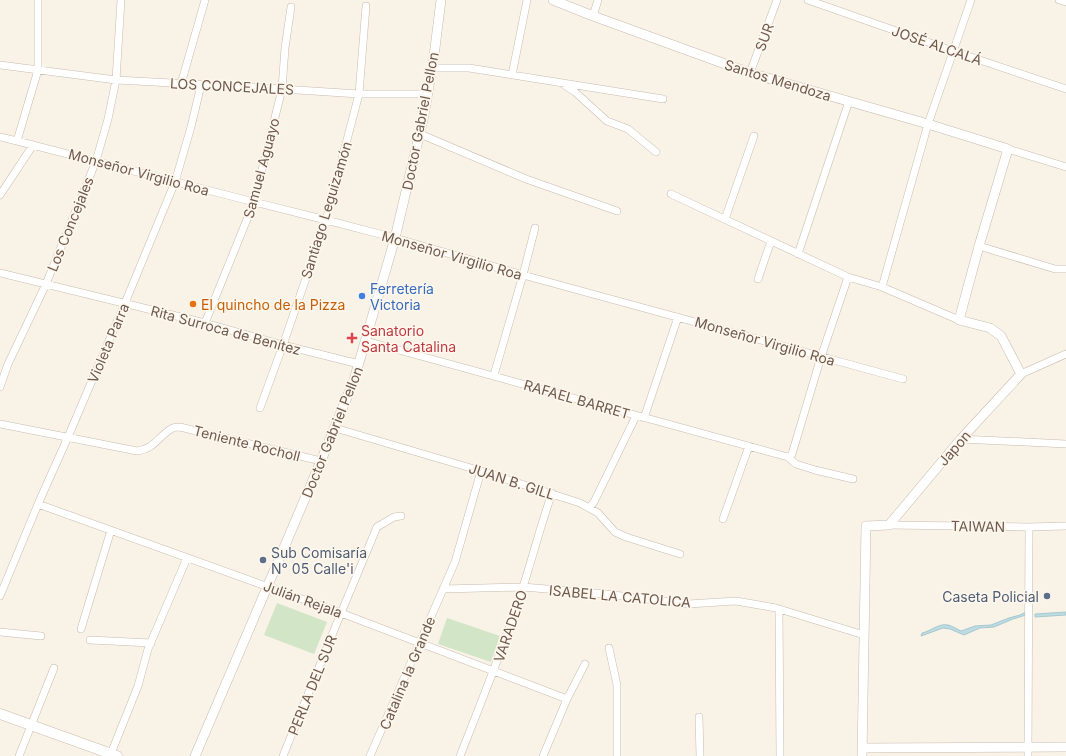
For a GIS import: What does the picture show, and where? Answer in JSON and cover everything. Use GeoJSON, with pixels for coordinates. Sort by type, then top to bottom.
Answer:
{"type":"FeatureCollection","features":[{"type":"Feature","properties":{"kind":"main road"},"geometry":{"type":"LineString","coordinates":[[0,714],[113,755]]}},
{"type":"Feature","properties":{"kind":"street"},"geometry":{"type":"LineString","coordinates":[[17,141],[38,70],[38,0]]}},
{"type":"Feature","properties":{"kind":"street","name":"Los Concejales"},"geometry":{"type":"LineString","coordinates":[[0,387],[8,364],[46,284],[96,161],[108,119],[116,80],[121,0]]}},
{"type":"Feature","properties":{"kind":"street"},"geometry":{"type":"LineString","coordinates":[[181,84],[205,0]]}},
{"type":"Feature","properties":{"kind":"street","name":"Doctor Gabriel Pellon"},"geometry":{"type":"LineString","coordinates":[[195,756],[354,380],[395,238],[420,134],[428,94],[441,0]]}},
{"type":"Feature","properties":{"kind":"street"},"geometry":{"type":"LineString","coordinates":[[512,75],[527,0]]}},
{"type":"Feature","properties":{"kind":"street","name":"Santos Mendoza"},"geometry":{"type":"LineString","coordinates":[[553,0],[750,73],[928,124],[1008,149]]}},
{"type":"Feature","properties":{"kind":"street"},"geometry":{"type":"LineString","coordinates":[[593,16],[598,0]]}},
{"type":"Feature","properties":{"kind":"street","name":"SUR"},"geometry":{"type":"LineString","coordinates":[[750,73],[777,0]]}},
{"type":"Feature","properties":{"kind":"street","name":"JOSÉ ALCALÁ"},"geometry":{"type":"LineString","coordinates":[[808,0],[1066,89]]}},
{"type":"Feature","properties":{"kind":"street"},"geometry":{"type":"LineString","coordinates":[[882,287],[928,124],[971,0]]}},
{"type":"Feature","properties":{"kind":"street"},"geometry":{"type":"LineString","coordinates":[[1059,0],[1066,2]]}},
{"type":"Feature","properties":{"kind":"street","name":"Santiago Leguizamón"},"geometry":{"type":"LineString","coordinates":[[260,408],[326,220],[359,94],[366,6]]}},
{"type":"Feature","properties":{"kind":"street","name":"Samuel Aguayo"},"geometry":{"type":"LineString","coordinates":[[205,323],[254,202],[282,89],[285,48],[291,7]]}},
{"type":"Feature","properties":{"kind":"street","name":"LOS CONCEJALES"},"geometry":{"type":"LineString","coordinates":[[0,65],[116,80],[359,94],[428,94]]}},
{"type":"Feature","properties":{"kind":"street"},"geometry":{"type":"LineString","coordinates":[[432,68],[469,68],[663,99]]}},
{"type":"Feature","properties":{"kind":"street"},"geometry":{"type":"LineString","coordinates":[[561,82],[575,92],[607,121],[628,129],[656,152]]}},
{"type":"Feature","properties":{"kind":"street","name":"Violeta Parra"},"geometry":{"type":"LineString","coordinates":[[0,596],[38,504],[125,304],[175,182],[191,127],[201,85]]}},
{"type":"Feature","properties":{"kind":"street"},"geometry":{"type":"LineString","coordinates":[[798,254],[849,101]]}},
{"type":"Feature","properties":{"kind":"street"},"geometry":{"type":"LineString","coordinates":[[420,134],[526,178],[617,211]]}},
{"type":"Feature","properties":{"kind":"street"},"geometry":{"type":"LineString","coordinates":[[725,219],[754,136]]}},
{"type":"Feature","properties":{"kind":"street","name":"Monseñor Virgilio Roa"},"geometry":{"type":"LineString","coordinates":[[0,137],[395,238],[523,276],[903,379]]}},
{"type":"Feature","properties":{"kind":"street"},"geometry":{"type":"LineString","coordinates":[[0,195],[33,145]]}},
{"type":"Feature","properties":{"kind":"street"},"geometry":{"type":"LineString","coordinates":[[959,320],[1008,149],[1066,167]]}},
{"type":"Feature","properties":{"kind":"street"},"geometry":{"type":"LineString","coordinates":[[671,194],[848,277],[882,287],[959,320],[990,328],[1001,336],[1021,374],[1066,354]]}},
{"type":"Feature","properties":{"kind":"street"},"geometry":{"type":"LineString","coordinates":[[494,375],[523,276],[535,228]]}},
{"type":"Feature","properties":{"kind":"street"},"geometry":{"type":"LineString","coordinates":[[758,279],[771,241]]}},
{"type":"Feature","properties":{"kind":"street"},"geometry":{"type":"LineString","coordinates":[[979,246],[1055,269],[1066,269]]}},
{"type":"Feature","properties":{"kind":"street","name":"Rita Surroca de Benítez"},"geometry":{"type":"LineString","coordinates":[[0,273],[205,323],[359,364]]}},
{"type":"Feature","properties":{"kind":"street"},"geometry":{"type":"LineString","coordinates":[[788,457],[792,454],[821,357],[848,277]]}},
{"type":"Feature","properties":{"kind":"street"},"geometry":{"type":"LineString","coordinates":[[644,418],[678,317]]}},
{"type":"Feature","properties":{"kind":"street","name":"RAFAEL BARRET"},"geometry":{"type":"LineString","coordinates":[[366,341],[788,457],[796,464],[852,479]]}},
{"type":"Feature","properties":{"kind":"street","name":"Japon"},"geometry":{"type":"LineString","coordinates":[[890,525],[961,439],[1021,374]]}},
{"type":"Feature","properties":{"kind":"street"},"geometry":{"type":"LineString","coordinates":[[589,508],[594,502],[636,416]]}},
{"type":"Feature","properties":{"kind":"street"},"geometry":{"type":"LineString","coordinates":[[0,424],[68,437]]}},
{"type":"Feature","properties":{"kind":"street","name":"Teniente Rocholl"},"geometry":{"type":"LineString","coordinates":[[68,437],[137,451],[144,450],[153,445],[172,428],[180,427],[321,461]]}},
{"type":"Feature","properties":{"kind":"street","name":"JUAN B. GILL"},"geometry":{"type":"LineString","coordinates":[[335,428],[481,471],[580,503],[598,513],[615,532],[680,554]]}},
{"type":"Feature","properties":{"kind":"street"},"geometry":{"type":"LineString","coordinates":[[961,439],[1066,444]]}},
{"type":"Feature","properties":{"kind":"street"},"geometry":{"type":"LineString","coordinates":[[723,519],[748,446]]}},
{"type":"Feature","properties":{"kind":"street","name":"Catalina la Grande"},"geometry":{"type":"LineString","coordinates":[[370,756],[455,562],[481,471]]}},
{"type":"Feature","properties":{"kind":"street","name":"VARADERO"},"geometry":{"type":"LineString","coordinates":[[460,756],[494,672],[523,587],[552,493]]}},
{"type":"Feature","properties":{"kind":"street","name":"Julián Rejala"},"geometry":{"type":"LineString","coordinates":[[38,504],[268,586],[567,699]]}},
{"type":"Feature","properties":{"kind":"street","name":"PERLA DEL SUR"},"geometry":{"type":"LineString","coordinates":[[283,756],[377,528],[394,517],[401,516]]}},
{"type":"Feature","properties":{"kind":"street"},"geometry":{"type":"LineString","coordinates":[[890,525],[867,525],[866,527],[862,752],[1028,752],[1066,747]]}},
{"type":"Feature","properties":{"kind":"street","name":"TAIWAN"},"geometry":{"type":"LineString","coordinates":[[890,525],[1029,527],[1066,526]]}},
{"type":"Feature","properties":{"kind":"street"},"geometry":{"type":"LineString","coordinates":[[1028,752],[1029,527]]}},
{"type":"Feature","properties":{"kind":"street"},"geometry":{"type":"LineString","coordinates":[[81,629],[110,530]]}},
{"type":"Feature","properties":{"kind":"street"},"geometry":{"type":"LineString","coordinates":[[113,755],[138,686],[150,644],[187,558]]}},
{"type":"Feature","properties":{"kind":"street"},"geometry":{"type":"LineString","coordinates":[[0,576],[7,579]]}},
{"type":"Feature","properties":{"kind":"street","name":"ISABEL LA CATOLICA"},"geometry":{"type":"LineString","coordinates":[[443,589],[523,587],[604,594],[688,604],[736,601],[779,609],[864,635]]}},
{"type":"Feature","properties":{"kind":"street"},"geometry":{"type":"LineString","coordinates":[[779,609],[780,756]]}},
{"type":"Feature","properties":{"kind":"street"},"geometry":{"type":"LineString","coordinates":[[0,632],[41,636]]}},
{"type":"Feature","properties":{"kind":"street"},"geometry":{"type":"LineString","coordinates":[[90,640],[150,644]]}},
{"type":"Feature","properties":{"kind":"street"},"geometry":{"type":"LineString","coordinates":[[609,648],[617,685],[617,756]]}},
{"type":"Feature","properties":{"kind":"street"},"geometry":{"type":"LineString","coordinates":[[543,756],[567,699],[585,664]]}},
{"type":"Feature","properties":{"kind":"street"},"geometry":{"type":"LineString","coordinates":[[19,756],[54,668]]}},
{"type":"Feature","properties":{"kind":"street"},"geometry":{"type":"LineString","coordinates":[[699,717],[700,756]]}},
{"type":"Feature","properties":{"kind":"green space"},"geometry":{"type":"Polygon","coordinates":[[[277,603],[327,622],[314,654],[264,635],[277,603]]]}},
{"type":"Feature","properties":{"kind":"green space"},"geometry":{"type":"Polygon","coordinates":[[[447,618],[500,636],[491,662],[438,644],[447,618]]]}},
{"type":"Feature","properties":{"kind":"water"},"geometry":{"type":"Polygon","coordinates":[[[1026,612],[1026,615],[994,627],[980,628],[964,635],[950,629],[943,628],[921,636],[922,633],[941,625],[948,625],[961,631],[975,626],[991,625],[1026,612]]]}},
{"type":"Feature","properties":{"kind":"water"},"geometry":{"type":"Polygon","coordinates":[[[1066,612],[1066,615],[1035,617],[1035,614],[1066,612]]]}},
{"type":"Feature","properties":{"kind":"place","name":"Ferretería Victoria"},"geometry":{"type":"Point","coordinates":[362,296]}},
{"type":"Feature","properties":{"kind":"place","name":"El quincho de la Pizza"},"geometry":{"type":"Point","coordinates":[193,304]}},
{"type":"Feature","properties":{"kind":"place","name":"Sanatorio Santa Catalina"},"geometry":{"type":"Point","coordinates":[352,338]}},
{"type":"Feature","properties":{"kind":"place","name":"Sub Comisaría N° 05 Calle'i"},"geometry":{"type":"Point","coordinates":[263,560]}},
{"type":"Feature","properties":{"kind":"place","name":"Caseta Policial"},"geometry":{"type":"Point","coordinates":[1047,596]}}]}
